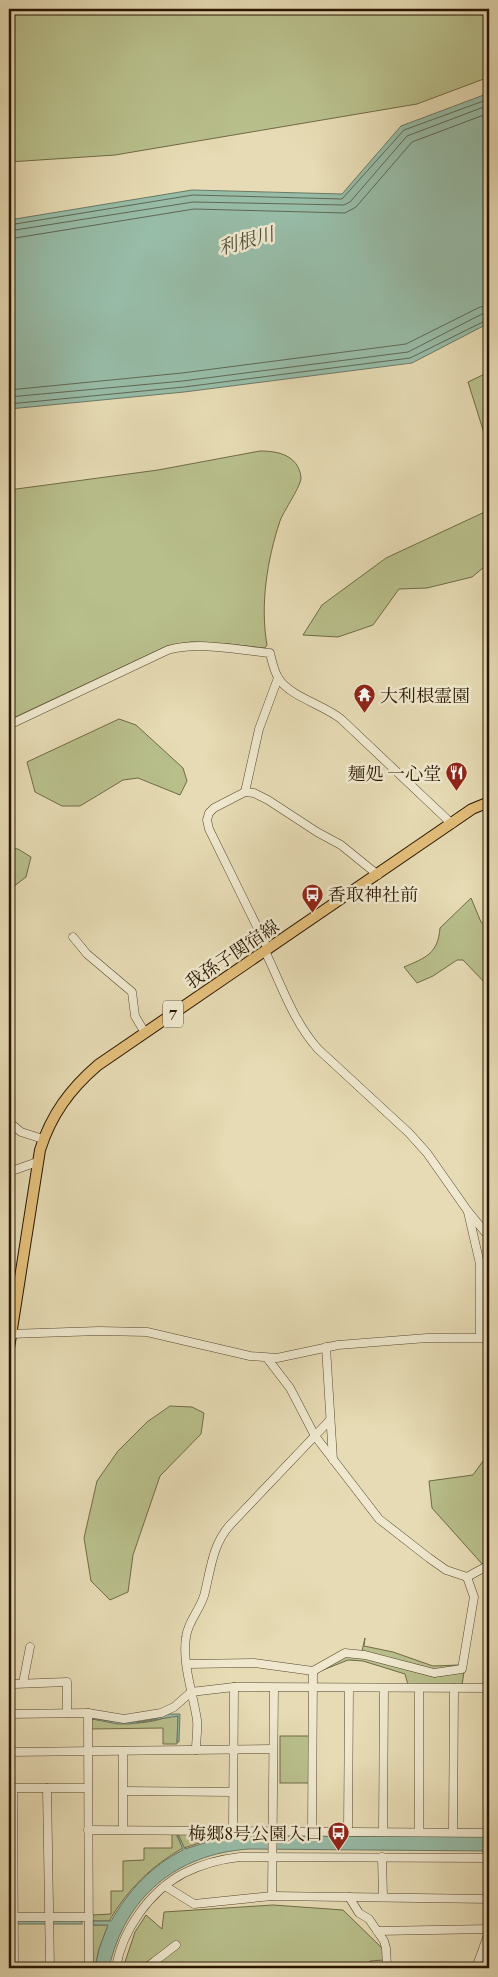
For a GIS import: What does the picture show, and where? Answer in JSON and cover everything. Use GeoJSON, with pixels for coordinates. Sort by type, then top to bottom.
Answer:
{"type":"FeatureCollection","features":[{"type":"Feature","properties":{"kind":"main road","name":"我孫子関宿線"},"geometry":{"type":"LineString","coordinates":[[9,1348],[37,1162],[43,1139],[58,1108],[80,1081],[98,1065],[472,809],[489,802]]}},
{"type":"Feature","properties":{"kind":"street"},"geometry":{"type":"LineString","coordinates":[[9,725],[153,656],[180,647],[215,647],[270,653],[278,678],[285,686],[331,711],[341,719],[452,824]]}},
{"type":"Feature","properties":{"kind":"street"},"geometry":{"type":"LineString","coordinates":[[245,792],[259,729],[278,678]]}},
{"type":"Feature","properties":{"kind":"street"},"geometry":{"type":"LineString","coordinates":[[378,875],[341,845],[316,832],[302,821],[254,793],[245,792],[214,808],[209,813],[207,820],[209,829],[301,1027],[308,1038],[409,1133],[427,1153],[467,1210],[489,1237]]}},
{"type":"Feature","properties":{"kind":"street"},"geometry":{"type":"LineString","coordinates":[[73,937],[87,954],[132,992],[135,1016],[145,1033]]}},
{"type":"Feature","properties":{"kind":"street"},"geometry":{"type":"LineString","coordinates":[[9,1122],[21,1132],[43,1139]]}},
{"type":"Feature","properties":{"kind":"street"},"geometry":{"type":"LineString","coordinates":[[9,1172],[37,1162]]}},
{"type":"Feature","properties":{"kind":"street"},"geometry":{"type":"LineString","coordinates":[[467,1210],[480,1264],[480,1337]]}},
{"type":"Feature","properties":{"kind":"street"},"geometry":{"type":"LineString","coordinates":[[10,1334],[99,1331],[147,1332],[267,1358],[298,1354],[326,1347],[427,1338],[489,1338]]}},
{"type":"Feature","properties":{"kind":"street"},"geometry":{"type":"LineString","coordinates":[[326,1347],[333,1460]]}},
{"type":"Feature","properties":{"kind":"street"},"geometry":{"type":"LineString","coordinates":[[187,1664],[254,1662],[313,1671],[345,1653],[366,1655],[434,1673],[462,1669],[474,1598],[467,1578],[446,1570],[379,1519],[315,1436],[290,1388],[267,1358]]}},
{"type":"Feature","properties":{"kind":"street"},"geometry":{"type":"LineString","coordinates":[[196,1750],[197,1721],[185,1649],[187,1630],[204,1598],[211,1561],[220,1537],[330,1420]]}},
{"type":"Feature","properties":{"kind":"street"},"geometry":{"type":"LineString","coordinates":[[467,1578],[489,1565]]}},
{"type":"Feature","properties":{"kind":"street"},"geometry":{"type":"LineString","coordinates":[[23,1683],[30,1647]]}},
{"type":"Feature","properties":{"kind":"street"},"geometry":{"type":"LineString","coordinates":[[312,1832],[313,1671]]}},
{"type":"Feature","properties":{"kind":"street"},"geometry":{"type":"LineString","coordinates":[[9,1681],[14,1684],[67,1682],[67,1713]]}},
{"type":"Feature","properties":{"kind":"street"},"geometry":{"type":"LineString","coordinates":[[233,1831],[234,1687]]}},
{"type":"Feature","properties":{"kind":"street"},"geometry":{"type":"LineString","coordinates":[[9,1714],[88,1713],[124,1720],[161,1713],[174,1708],[191,1692],[234,1687],[489,1688]]}},
{"type":"Feature","properties":{"kind":"street"},"geometry":{"type":"LineString","coordinates":[[272,1896],[274,1688]]}},
{"type":"Feature","properties":{"kind":"street"},"geometry":{"type":"LineString","coordinates":[[348,1688],[348,1832]]}},
{"type":"Feature","properties":{"kind":"street"},"geometry":{"type":"LineString","coordinates":[[383,1832],[384,1688]]}},
{"type":"Feature","properties":{"kind":"street"},"geometry":{"type":"LineString","coordinates":[[418,1832],[419,1688]]}},
{"type":"Feature","properties":{"kind":"street"},"geometry":{"type":"LineString","coordinates":[[453,1832],[454,1688]]}},
{"type":"Feature","properties":{"kind":"street"},"geometry":{"type":"LineString","coordinates":[[88,1713],[89,1968]]}},
{"type":"Feature","properties":{"kind":"street"},"geometry":{"type":"LineString","coordinates":[[9,1752],[273,1749]]}},
{"type":"Feature","properties":{"kind":"street"},"geometry":{"type":"LineString","coordinates":[[123,1751],[124,1830]]}},
{"type":"Feature","properties":{"kind":"street"},"geometry":{"type":"LineString","coordinates":[[14,1968],[11,1917],[11,1788],[88,1788]]}},
{"type":"Feature","properties":{"kind":"street"},"geometry":{"type":"LineString","coordinates":[[47,1788],[50,1968]]}},
{"type":"Feature","properties":{"kind":"street"},"geometry":{"type":"LineString","coordinates":[[124,1791],[233,1792]]}},
{"type":"Feature","properties":{"kind":"street"},"geometry":{"type":"LineString","coordinates":[[88,1830],[273,1833],[489,1833]]}},
{"type":"Feature","properties":{"kind":"street"},"geometry":{"type":"LineString","coordinates":[[116,1968],[131,1926],[144,1907],[165,1886],[183,1874],[222,1859],[273,1853],[489,1858]]}},
{"type":"Feature","properties":{"kind":"street"},"geometry":{"type":"LineString","coordinates":[[382,1857],[382,1897]]}},
{"type":"Feature","properties":{"kind":"street"},"geometry":{"type":"LineString","coordinates":[[165,1886],[194,1904],[272,1896],[489,1898]]}},
{"type":"Feature","properties":{"kind":"street"},"geometry":{"type":"LineString","coordinates":[[349,1897],[359,1913],[369,1919],[377,1931],[386,1948],[388,1968],[476,1968],[489,1931],[377,1931]]}},
{"type":"Feature","properties":{"kind":"street"},"geometry":{"type":"LineString","coordinates":[[11,1917],[89,1917]]}},
{"type":"Feature","properties":{"kind":"street"},"geometry":{"type":"LineString","coordinates":[[146,1968],[176,1944]]}},
{"type":"Feature","properties":{"kind":"shaded area"},"geometry":{"type":"Polygon","coordinates":[[[9,9],[489,9],[489,77],[417,104],[115,155],[9,162],[9,9]]]}},
{"type":"Feature","properties":{"kind":"shaded area"},"geometry":{"type":"Polygon","coordinates":[[[489,372],[489,449],[468,382],[489,372]]]}},
{"type":"Feature","properties":{"kind":"shaded area"},"geometry":{"type":"Polygon","coordinates":[[[260,451],[280,453],[291,459],[296,464],[301,477],[299,486],[280,521],[268,567],[264,614],[267,645],[265,648],[191,642],[167,646],[9,720],[9,490],[158,470],[260,451]]]}},
{"type":"Feature","properties":{"kind":"shaded area"},"geometry":{"type":"Polygon","coordinates":[[[489,510],[489,563],[472,577],[427,588],[399,589],[373,625],[338,637],[303,635],[322,605],[386,558],[489,510]]]}},
{"type":"Feature","properties":{"kind":"shaded area"},"geometry":{"type":"Polygon","coordinates":[[[119,719],[136,725],[183,768],[187,781],[180,795],[138,778],[123,780],[80,806],[62,806],[35,792],[27,762],[119,719]]]}},
{"type":"Feature","properties":{"kind":"shaded area"},"geometry":{"type":"Polygon","coordinates":[[[9,848],[18,849],[31,857],[26,877],[9,890],[9,848]]]}},
{"type":"Feature","properties":{"kind":"shaded area"},"geometry":{"type":"Polygon","coordinates":[[[471,898],[481,922],[489,928],[489,987],[463,960],[457,960],[433,976],[417,983],[404,967],[429,954],[439,937],[440,928],[471,898]]]}},
{"type":"Feature","properties":{"kind":"shaded area"},"geometry":{"type":"Polygon","coordinates":[[[170,1406],[192,1407],[204,1413],[201,1434],[160,1476],[133,1555],[128,1592],[110,1600],[91,1581],[84,1538],[97,1481],[118,1451],[147,1422],[170,1406]]]}},
{"type":"Feature","properties":{"kind":"shaded area"},"geometry":{"type":"Polygon","coordinates":[[[489,1459],[489,1561],[483,1565],[432,1508],[429,1481],[473,1475],[483,1461],[489,1459]]]}},
{"type":"Feature","properties":{"kind":"shaded area"},"geometry":{"type":"Polygon","coordinates":[[[365,1638],[364,1646],[393,1652],[433,1666],[459,1665],[457,1667],[435,1670],[362,1651],[365,1638]]]}},
{"type":"Feature","properties":{"kind":"shaded area"},"geometry":{"type":"Polygon","coordinates":[[[347,1656],[364,1658],[434,1677],[464,1672],[462,1685],[408,1685],[405,1674],[363,1661],[348,1660],[318,1672],[347,1656]]]}},
{"type":"Feature","properties":{"kind":"shaded area"},"geometry":{"type":"Polygon","coordinates":[[[178,1716],[177,1744],[163,1744],[163,1728],[91,1729],[91,1719],[121,1723],[140,1723],[178,1716]]]}},
{"type":"Feature","properties":{"kind":"shaded area"},"geometry":{"type":"Polygon","coordinates":[[[280,1736],[310,1736],[310,1783],[280,1783],[280,1736]]]}},
{"type":"Feature","properties":{"kind":"shaded area"},"geometry":{"type":"Polygon","coordinates":[[[172,1833],[176,1834],[183,1848],[161,1862],[141,1879],[116,1909],[109,1921],[92,1921],[92,1915],[111,1914],[111,1891],[123,1891],[123,1861],[144,1860],[144,1848],[172,1848],[172,1833]]]}},
{"type":"Feature","properties":{"kind":"shaded area"},"geometry":{"type":"Polygon","coordinates":[[[178,1834],[236,1834],[221,1836],[184,1848],[178,1834]]]}},
{"type":"Feature","properties":{"kind":"shaded area"},"geometry":{"type":"Polygon","coordinates":[[[273,1905],[343,1910],[383,1949],[384,1960],[370,1961],[370,1968],[145,1968],[152,1958],[139,1968],[123,1968],[135,1932],[146,1915],[162,1929],[164,1912],[273,1905]]]}},
{"type":"Feature","properties":{"kind":"shaded area"},"geometry":{"type":"Polygon","coordinates":[[[92,1925],[108,1925],[99,1949],[95,1968],[93,1968],[92,1925]]]}},
{"type":"Feature","properties":{"kind":"water","name":"利根川"},"geometry":{"type":"Polygon","coordinates":[[[489,93],[489,323],[412,363],[184,392],[9,409],[9,220],[192,190],[342,194],[401,126],[489,93]]]}},
{"type":"Feature","properties":{"kind":"water"},"geometry":{"type":"Polygon","coordinates":[[[169,1714],[180,1714],[179,1742],[177,1742],[178,1716],[130,1724],[117,1724],[93,1719],[132,1722],[151,1720],[169,1714]]]}},
{"type":"Feature","properties":{"kind":"water"},"geometry":{"type":"Polygon","coordinates":[[[177,1834],[185,1849],[220,1838],[241,1836],[489,1836],[489,1851],[249,1849],[223,1853],[199,1860],[177,1870],[141,1900],[127,1920],[109,1968],[95,1968],[99,1949],[108,1925],[93,1925],[93,1921],[111,1921],[133,1889],[151,1871],[171,1856],[183,1850],[177,1834]]]}},
{"type":"Feature","properties":{"kind":"water"},"geometry":{"type":"Polygon","coordinates":[[[9,1920],[82,1920],[82,1924],[9,1924],[9,1920]]]}},
{"type":"Feature","properties":{"kind":"place","name":"大利根霊園"},"geometry":{"type":"Point","coordinates":[364,714]}},
{"type":"Feature","properties":{"kind":"place","name":"麺処 一心堂"},"geometry":{"type":"Point","coordinates":[457,792]}},
{"type":"Feature","properties":{"kind":"place","name":"香取神社前"},"geometry":{"type":"Point","coordinates":[312,913]}},
{"type":"Feature","properties":{"kind":"place","name":"梅郷8号公園入口"},"geometry":{"type":"Point","coordinates":[339,1852]}}]}
